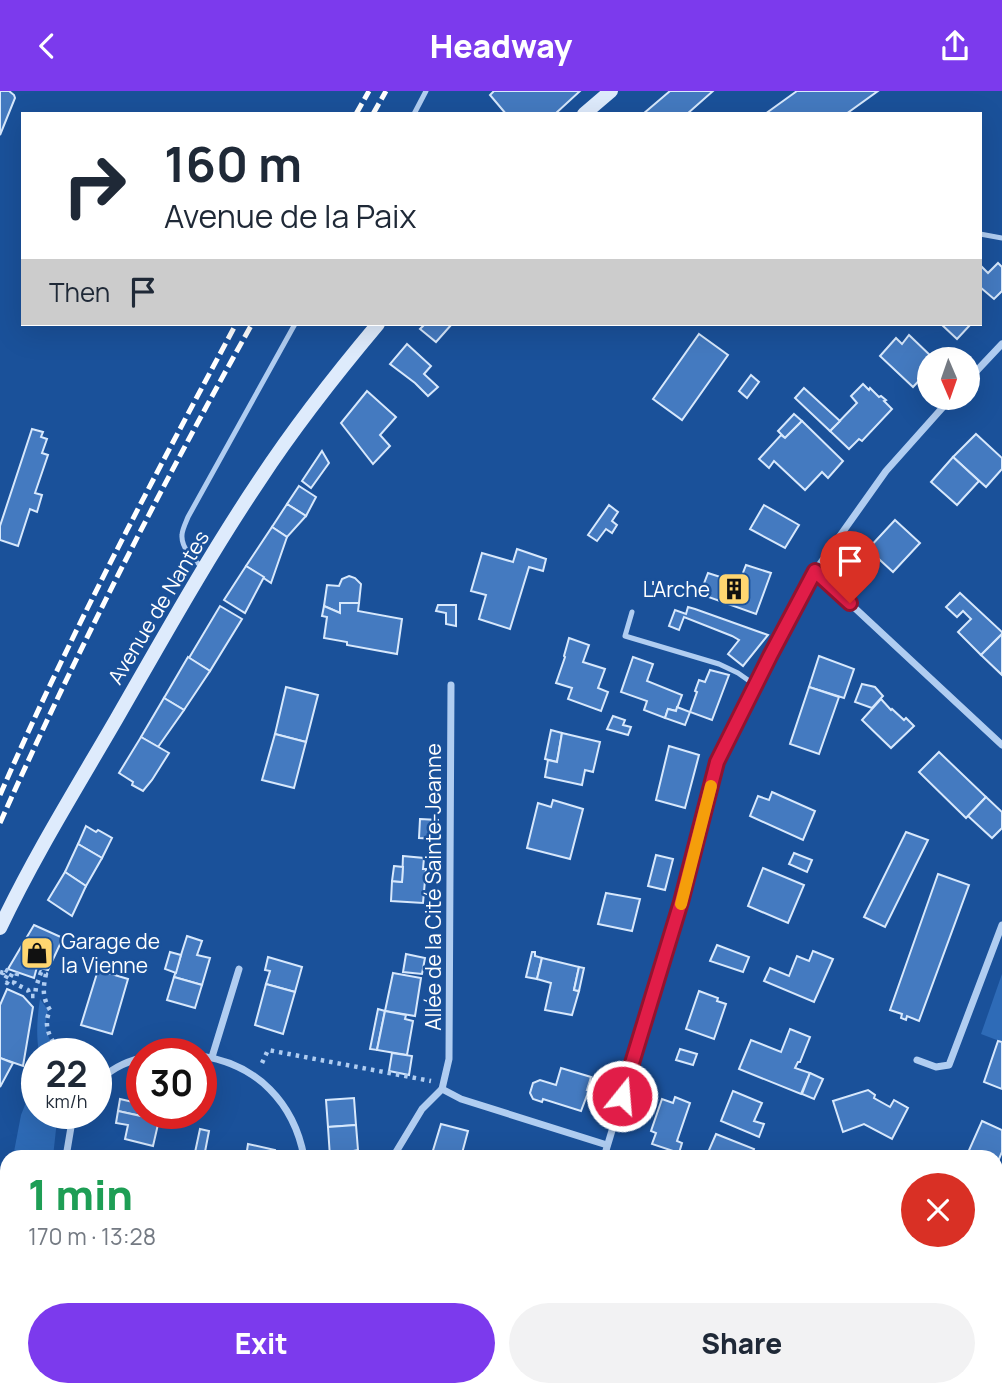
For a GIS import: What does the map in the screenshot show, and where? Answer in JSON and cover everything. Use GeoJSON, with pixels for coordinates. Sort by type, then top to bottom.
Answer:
{"type":"FeatureCollection","features":[{"type":"Feature","properties":{"kind":"main road"},"geometry":{"type":"LineString","coordinates":[[586,112],[611,91]]}},
{"type":"Feature","properties":{"kind":"main road","name":"Avenue de Nantes"},"geometry":{"type":"LineString","coordinates":[[0,928],[10,905],[63,812],[204,569],[259,481],[300,423],[376,326]]}},
{"type":"Feature","properties":{"kind":"street"},"geometry":{"type":"LineString","coordinates":[[980,367],[1002,344]]}},
{"type":"Feature","properties":{"kind":"street"},"geometry":{"type":"LineString","coordinates":[[606,1150],[681,902],[717,762],[815,571],[886,471],[940,410]]}},
{"type":"Feature","properties":{"kind":"street"},"geometry":{"type":"LineString","coordinates":[[815,571],[1002,745]]}},
{"type":"Feature","properties":{"kind":"street","name":"Allée de la Cité Sainte-Jeanne"},"geometry":{"type":"LineString","coordinates":[[442,1089],[449,1059],[451,685]]}},
{"type":"Feature","properties":{"kind":"street"},"geometry":{"type":"LineString","coordinates":[[917,1060],[936,1067],[950,1065],[1001,928]]}},
{"type":"Feature","properties":{"kind":"street"},"geometry":{"type":"LineString","coordinates":[[217,1041],[239,969]]}},
{"type":"Feature","properties":{"kind":"street"},"geometry":{"type":"LineString","coordinates":[[217,1059],[233,1065],[270,1087],[293,1120],[303,1150]]}},
{"type":"Feature","properties":{"kind":"street"},"geometry":{"type":"LineString","coordinates":[[397,1150],[422,1109],[442,1089],[461,1099],[607,1145]]}},
{"type":"Feature","properties":{"kind":"street"},"geometry":{"type":"LineString","coordinates":[[66,1150],[70,1129]]}},
{"type":"Feature","properties":{"kind":"lane"},"geometry":{"type":"LineString","coordinates":[[415,112],[426,91]]}},
{"type":"Feature","properties":{"kind":"lane"},"geometry":{"type":"LineString","coordinates":[[982,234],[1002,238]]}},
{"type":"Feature","properties":{"kind":"lane"},"geometry":{"type":"LineString","coordinates":[[204,569],[190,556],[184,545],[182,536],[188,517],[294,326]]}},
{"type":"Feature","properties":{"kind":"lane"},"geometry":{"type":"LineString","coordinates":[[632,613],[625,636],[719,664],[755,685]]}},
{"type":"Feature","properties":{"kind":"path"},"geometry":{"type":"LineString","coordinates":[[0,972],[3,973],[5,969],[9,972],[4,981],[8,983],[13,972],[17,974],[13,983],[28,990],[30,996],[35,996],[41,972],[46,974],[42,991],[50,1010],[47,1022],[52,1038]]}},
{"type":"Feature","properties":{"kind":"path"},"geometry":{"type":"LineString","coordinates":[[255,1077],[268,1050],[430,1081]]}},
{"type":"Feature","properties":{"kind":"shaded area"},"geometry":{"type":"Polygon","coordinates":[[[1002,974],[1002,1042],[981,1034],[1002,974]]]}},
{"type":"Feature","properties":{"kind":"shaded area"},"geometry":{"type":"Polygon","coordinates":[[[40,999],[48,1010],[46,1022],[49,1038],[37,1038],[40,999]]]}},
{"type":"Feature","properties":{"kind":"shaded area"},"geometry":{"type":"Polygon","coordinates":[[[21,1115],[21,1129],[56,1129],[54,1150],[14,1150],[21,1115]]]}},
{"type":"Feature","properties":{"kind":"building"},"geometry":{"type":"Polygon","coordinates":[[[0,91],[9,91],[15,98],[0,135],[0,91]]]}},
{"type":"Feature","properties":{"kind":"building"},"geometry":{"type":"Polygon","coordinates":[[[494,91],[580,91],[557,112],[504,112],[490,95],[494,91]]]}},
{"type":"Feature","properties":{"kind":"building"},"geometry":{"type":"Polygon","coordinates":[[[670,91],[713,91],[689,112],[645,112],[670,91]]]}},
{"type":"Feature","properties":{"kind":"building"},"geometry":{"type":"Polygon","coordinates":[[[797,91],[878,91],[849,112],[768,112],[797,91]]]}},
{"type":"Feature","properties":{"kind":"building"},"geometry":{"type":"Polygon","coordinates":[[[998,263],[1002,267],[1002,291],[994,299],[982,289],[982,267],[988,273],[998,263]]]}},
{"type":"Feature","properties":{"kind":"building"},"geometry":{"type":"Polygon","coordinates":[[[423,326],[450,326],[436,342],[420,329],[423,326]]]}},
{"type":"Feature","properties":{"kind":"building"},"geometry":{"type":"Polygon","coordinates":[[[943,326],[969,326],[957,339],[943,326]]]}},
{"type":"Feature","properties":{"kind":"building"},"geometry":{"type":"Polygon","coordinates":[[[699,334],[728,355],[682,420],[653,399],[699,334]]]}},
{"type":"Feature","properties":{"kind":"building"},"geometry":{"type":"Polygon","coordinates":[[[909,335],[922,347],[917,347],[917,383],[913,387],[880,356],[896,338],[902,344],[909,335]]]}},
{"type":"Feature","properties":{"kind":"building"},"geometry":{"type":"Polygon","coordinates":[[[407,344],[431,366],[424,374],[438,387],[428,396],[390,364],[407,344]]]}},
{"type":"Feature","properties":{"kind":"building"},"geometry":{"type":"Polygon","coordinates":[[[751,375],[759,382],[747,398],[739,391],[751,375]]]}},
{"type":"Feature","properties":{"kind":"building"},"geometry":{"type":"Polygon","coordinates":[[[863,384],[886,400],[884,401],[892,409],[862,441],[859,439],[849,449],[830,431],[857,403],[851,396],[863,384]]]}},
{"type":"Feature","properties":{"kind":"building"},"geometry":{"type":"Polygon","coordinates":[[[804,388],[840,421],[830,431],[795,398],[804,388]]]}},
{"type":"Feature","properties":{"kind":"building"},"geometry":{"type":"Polygon","coordinates":[[[367,391],[396,417],[380,435],[390,446],[373,464],[341,423],[367,391]]]}},
{"type":"Feature","properties":{"kind":"building"},"geometry":{"type":"Polygon","coordinates":[[[794,414],[802,421],[785,438],[778,431],[794,414]]]}},
{"type":"Feature","properties":{"kind":"building"},"geometry":{"type":"Polygon","coordinates":[[[802,421],[843,461],[828,478],[822,472],[805,490],[774,461],[769,468],[759,459],[781,435],[785,438],[802,421]]]}},
{"type":"Feature","properties":{"kind":"building"},"geometry":{"type":"Polygon","coordinates":[[[32,429],[43,432],[41,437],[47,439],[42,453],[48,455],[35,493],[42,495],[37,512],[30,509],[18,546],[0,540],[0,526],[32,429]]]}},
{"type":"Feature","properties":{"kind":"building"},"geometry":{"type":"Polygon","coordinates":[[[976,434],[1002,458],[1002,469],[986,487],[953,457],[976,434]]]}},
{"type":"Feature","properties":{"kind":"building"},"geometry":{"type":"Polygon","coordinates":[[[322,451],[329,463],[311,488],[302,481],[322,451]]]}},
{"type":"Feature","properties":{"kind":"building"},"geometry":{"type":"Polygon","coordinates":[[[953,457],[979,481],[957,505],[931,482],[953,457]]]}},
{"type":"Feature","properties":{"kind":"building"},"geometry":{"type":"Polygon","coordinates":[[[299,486],[316,497],[306,516],[287,504],[299,486]]]}},
{"type":"Feature","properties":{"kind":"building"},"geometry":{"type":"Polygon","coordinates":[[[287,504],[306,516],[287,537],[272,527],[287,504]]]}},
{"type":"Feature","properties":{"kind":"building"},"geometry":{"type":"Polygon","coordinates":[[[609,505],[618,512],[612,521],[617,525],[612,533],[606,529],[597,541],[588,535],[609,505]]]}},
{"type":"Feature","properties":{"kind":"building"},"geometry":{"type":"Polygon","coordinates":[[[764,505],[799,525],[785,548],[750,529],[764,505]]]}},
{"type":"Feature","properties":{"kind":"building"},"geometry":{"type":"Polygon","coordinates":[[[895,520],[920,543],[893,572],[868,549],[895,520]]]}},
{"type":"Feature","properties":{"kind":"building"},"geometry":{"type":"Polygon","coordinates":[[[272,527],[287,537],[271,583],[246,566],[272,527]]]}},
{"type":"Feature","properties":{"kind":"building"},"geometry":{"type":"Polygon","coordinates":[[[517,549],[546,559],[543,571],[529,567],[510,629],[479,619],[486,595],[471,591],[482,553],[513,562],[517,549]]]}},
{"type":"Feature","properties":{"kind":"building","name":"L'Arche"},"geometry":{"type":"Polygon","coordinates":[[[746,565],[771,573],[756,614],[700,594],[708,573],[739,583],[746,565]]]}},
{"type":"Feature","properties":{"kind":"building"},"geometry":{"type":"Polygon","coordinates":[[[246,566],[264,577],[245,613],[224,600],[246,566]]]}},
{"type":"Feature","properties":{"kind":"building"},"geometry":{"type":"Polygon","coordinates":[[[349,576],[361,584],[359,603],[340,603],[340,613],[324,606],[327,585],[339,586],[342,579],[349,576]]]}},
{"type":"Feature","properties":{"kind":"building"},"geometry":{"type":"Polygon","coordinates":[[[960,593],[1002,632],[981,655],[958,632],[971,619],[963,611],[957,617],[946,607],[960,593]]]}},
{"type":"Feature","properties":{"kind":"building"},"geometry":{"type":"Polygon","coordinates":[[[340,603],[359,603],[358,611],[402,619],[397,654],[324,638],[327,617],[322,616],[324,606],[340,613],[340,603]]]}},
{"type":"Feature","properties":{"kind":"building"},"geometry":{"type":"Polygon","coordinates":[[[438,605],[456,605],[456,626],[446,624],[446,613],[436,611],[438,605]]]}},
{"type":"Feature","properties":{"kind":"building"},"geometry":{"type":"Polygon","coordinates":[[[220,606],[242,619],[210,671],[189,658],[220,606]]]}},
{"type":"Feature","properties":{"kind":"building"},"geometry":{"type":"Polygon","coordinates":[[[688,607],[768,635],[743,666],[728,654],[739,640],[732,636],[684,617],[679,630],[669,626],[675,610],[686,614],[688,607]]]}},
{"type":"Feature","properties":{"kind":"building"},"geometry":{"type":"Polygon","coordinates":[[[1002,634],[1002,675],[981,655],[1002,634]]]}},
{"type":"Feature","properties":{"kind":"building"},"geometry":{"type":"Polygon","coordinates":[[[569,638],[589,645],[583,662],[605,669],[598,688],[608,692],[601,711],[568,699],[572,688],[556,683],[569,638]]]}},
{"type":"Feature","properties":{"kind":"building"},"geometry":{"type":"Polygon","coordinates":[[[819,656],[854,669],[844,698],[809,687],[819,656]]]}},
{"type":"Feature","properties":{"kind":"building"},"geometry":{"type":"Polygon","coordinates":[[[188,657],[210,671],[184,710],[164,698],[188,657]]]}},
{"type":"Feature","properties":{"kind":"building"},"geometry":{"type":"Polygon","coordinates":[[[633,657],[653,664],[647,681],[682,695],[676,711],[668,709],[665,718],[644,710],[647,701],[621,692],[633,657]]]}},
{"type":"Feature","properties":{"kind":"building"},"geometry":{"type":"Polygon","coordinates":[[[710,670],[729,675],[712,720],[690,712],[699,680],[705,682],[710,670]]]}},
{"type":"Feature","properties":{"kind":"building"},"geometry":{"type":"Polygon","coordinates":[[[862,684],[875,687],[883,696],[872,708],[855,702],[862,684]]]}},
{"type":"Feature","properties":{"kind":"building"},"geometry":{"type":"Polygon","coordinates":[[[286,687],[318,695],[306,742],[275,734],[286,687]]]}},
{"type":"Feature","properties":{"kind":"building"},"geometry":{"type":"Polygon","coordinates":[[[809,687],[839,697],[819,754],[790,744],[809,687]]]}},
{"type":"Feature","properties":{"kind":"building"},"geometry":{"type":"Polygon","coordinates":[[[164,698],[184,710],[158,747],[141,737],[164,698]]]}},
{"type":"Feature","properties":{"kind":"building"},"geometry":{"type":"Polygon","coordinates":[[[881,699],[891,710],[914,726],[891,748],[862,720],[881,699]]]}},
{"type":"Feature","properties":{"kind":"building"},"geometry":{"type":"Polygon","coordinates":[[[677,707],[690,712],[685,725],[665,718],[668,709],[676,711],[677,707]]]}},
{"type":"Feature","properties":{"kind":"building"},"geometry":{"type":"Polygon","coordinates":[[[613,716],[625,720],[623,725],[631,727],[628,735],[607,729],[613,716]]]}},
{"type":"Feature","properties":{"kind":"building"},"geometry":{"type":"Polygon","coordinates":[[[551,730],[562,733],[557,762],[545,759],[551,730]]]}},
{"type":"Feature","properties":{"kind":"building"},"geometry":{"type":"Polygon","coordinates":[[[562,733],[600,742],[593,772],[585,770],[582,785],[545,777],[548,760],[557,762],[562,733]]]}},
{"type":"Feature","properties":{"kind":"building"},"geometry":{"type":"Polygon","coordinates":[[[275,734],[306,742],[294,788],[262,780],[275,734]]]}},
{"type":"Feature","properties":{"kind":"building"},"geometry":{"type":"Polygon","coordinates":[[[141,737],[169,753],[143,791],[119,773],[141,737]]]}},
{"type":"Feature","properties":{"kind":"building"},"geometry":{"type":"Polygon","coordinates":[[[669,746],[699,755],[685,808],[656,800],[669,746]]]}},
{"type":"Feature","properties":{"kind":"building"},"geometry":{"type":"Polygon","coordinates":[[[939,752],[986,797],[966,818],[919,772],[939,752]]]}},
{"type":"Feature","properties":{"kind":"building"},"geometry":{"type":"Polygon","coordinates":[[[772,792],[815,811],[803,840],[750,816],[758,796],[769,800],[772,792]]]}},
{"type":"Feature","properties":{"kind":"building"},"geometry":{"type":"Polygon","coordinates":[[[986,797],[1002,812],[1002,828],[992,838],[968,816],[986,797]]]}},
{"type":"Feature","properties":{"kind":"building"},"geometry":{"type":"Polygon","coordinates":[[[553,800],[583,809],[570,859],[527,848],[538,803],[551,807],[553,800]]]}},
{"type":"Feature","properties":{"kind":"building"},"geometry":{"type":"Polygon","coordinates":[[[420,819],[438,820],[437,839],[419,838],[420,819]]]}},
{"type":"Feature","properties":{"kind":"building"},"geometry":{"type":"Polygon","coordinates":[[[86,826],[112,838],[102,858],[78,844],[86,826]]]}},
{"type":"Feature","properties":{"kind":"building"},"geometry":{"type":"Polygon","coordinates":[[[906,832],[928,840],[885,927],[864,917],[906,832]]]}},
{"type":"Feature","properties":{"kind":"building"},"geometry":{"type":"Polygon","coordinates":[[[78,844],[102,858],[86,886],[65,872],[78,844]]]}},
{"type":"Feature","properties":{"kind":"building"},"geometry":{"type":"Polygon","coordinates":[[[794,853],[812,860],[807,872],[789,864],[794,853]]]}},
{"type":"Feature","properties":{"kind":"building"},"geometry":{"type":"Polygon","coordinates":[[[656,855],[673,859],[665,890],[648,886],[656,855]]]}},
{"type":"Feature","properties":{"kind":"building"},"geometry":{"type":"Polygon","coordinates":[[[403,856],[424,858],[423,869],[426,869],[423,903],[391,901],[392,881],[402,882],[403,856]]]}},
{"type":"Feature","properties":{"kind":"building"},"geometry":{"type":"Polygon","coordinates":[[[394,866],[403,867],[402,882],[392,881],[394,866]]]}},
{"type":"Feature","properties":{"kind":"building"},"geometry":{"type":"Polygon","coordinates":[[[763,868],[804,885],[788,923],[748,906],[763,868]]]}},
{"type":"Feature","properties":{"kind":"building"},"geometry":{"type":"Polygon","coordinates":[[[65,872],[86,886],[72,916],[48,900],[65,872]]]}},
{"type":"Feature","properties":{"kind":"building"},"geometry":{"type":"Polygon","coordinates":[[[938,874],[969,885],[919,1021],[907,1016],[906,1020],[901,1018],[902,1014],[890,1010],[938,874]]]}},
{"type":"Feature","properties":{"kind":"building"},"geometry":{"type":"Polygon","coordinates":[[[606,893],[640,899],[632,931],[598,924],[606,893]]]}},
{"type":"Feature","properties":{"kind":"building","name":"Garage de la Vienne"},"geometry":{"type":"Polygon","coordinates":[[[34,925],[63,938],[48,970],[37,967],[34,978],[8,969],[34,925]]]}},
{"type":"Feature","properties":{"kind":"building"},"geometry":{"type":"Polygon","coordinates":[[[187,936],[202,941],[197,955],[210,958],[202,985],[174,977],[187,936]]]}},
{"type":"Feature","properties":{"kind":"building"},"geometry":{"type":"Polygon","coordinates":[[[717,945],[749,957],[743,972],[710,961],[717,945]]]}},
{"type":"Feature","properties":{"kind":"building"},"geometry":{"type":"Polygon","coordinates":[[[813,951],[833,959],[814,1002],[764,981],[770,968],[789,976],[797,956],[809,961],[813,951]]]}},
{"type":"Feature","properties":{"kind":"building"},"geometry":{"type":"Polygon","coordinates":[[[170,952],[181,955],[176,973],[165,969],[170,952]]]}},
{"type":"Feature","properties":{"kind":"building"},"geometry":{"type":"Polygon","coordinates":[[[532,952],[542,958],[537,979],[526,977],[532,952]]]}},
{"type":"Feature","properties":{"kind":"building"},"geometry":{"type":"Polygon","coordinates":[[[406,954],[425,958],[422,974],[403,972],[406,954]]]}},
{"type":"Feature","properties":{"kind":"building"},"geometry":{"type":"Polygon","coordinates":[[[268,957],[302,967],[295,992],[266,984],[270,971],[265,970],[268,957]]]}},
{"type":"Feature","properties":{"kind":"building"},"geometry":{"type":"Polygon","coordinates":[[[542,958],[579,967],[574,990],[579,991],[572,1015],[545,1010],[551,983],[537,979],[542,958]]]}},
{"type":"Feature","properties":{"kind":"building"},"geometry":{"type":"Polygon","coordinates":[[[579,967],[584,968],[579,991],[574,990],[579,967]]]}},
{"type":"Feature","properties":{"kind":"building"},"geometry":{"type":"Polygon","coordinates":[[[98,970],[128,979],[112,1034],[81,1025],[98,970]]]}},
{"type":"Feature","properties":{"kind":"building"},"geometry":{"type":"Polygon","coordinates":[[[393,973],[421,978],[415,1016],[385,1011],[393,973]]]}},
{"type":"Feature","properties":{"kind":"building"},"geometry":{"type":"Polygon","coordinates":[[[174,977],[202,985],[195,1008],[167,1000],[174,977]]]}},
{"type":"Feature","properties":{"kind":"building"},"geometry":{"type":"Polygon","coordinates":[[[266,984],[295,992],[283,1034],[255,1025],[266,984]]]}},
{"type":"Feature","properties":{"kind":"building"},"geometry":{"type":"Polygon","coordinates":[[[7,989],[23,996],[33,1007],[28,1038],[21,1038],[21,1065],[0,1058],[0,1005],[7,989]]]}},
{"type":"Feature","properties":{"kind":"building"},"geometry":{"type":"Polygon","coordinates":[[[699,991],[726,1004],[714,1039],[686,1029],[699,991]]]}},
{"type":"Feature","properties":{"kind":"building"},"geometry":{"type":"Polygon","coordinates":[[[378,1009],[385,1011],[377,1050],[370,1049],[378,1009]]]}},
{"type":"Feature","properties":{"kind":"building"},"geometry":{"type":"Polygon","coordinates":[[[385,1011],[406,1015],[405,1019],[413,1021],[407,1055],[377,1050],[385,1011]]]}},
{"type":"Feature","properties":{"kind":"building"},"geometry":{"type":"Polygon","coordinates":[[[790,1029],[810,1037],[795,1068],[810,1073],[801,1094],[739,1069],[751,1040],[781,1052],[790,1029]]]}},
{"type":"Feature","properties":{"kind":"building"},"geometry":{"type":"Polygon","coordinates":[[[998,1041],[1002,1042],[1002,1089],[984,1082],[998,1041]]]}},
{"type":"Feature","properties":{"kind":"building"},"geometry":{"type":"Polygon","coordinates":[[[680,1049],[697,1054],[693,1065],[676,1060],[680,1049]]]}},
{"type":"Feature","properties":{"kind":"building"},"geometry":{"type":"Polygon","coordinates":[[[392,1053],[412,1056],[409,1075],[389,1071],[392,1053]]]}},
{"type":"Feature","properties":{"kind":"building"},"geometry":{"type":"Polygon","coordinates":[[[0,1058],[13,1063],[0,1087],[0,1058]]]}},
{"type":"Feature","properties":{"kind":"building"},"geometry":{"type":"Polygon","coordinates":[[[561,1068],[591,1077],[581,1111],[543,1099],[542,1102],[533,1099],[530,1093],[533,1083],[540,1080],[556,1085],[561,1068]]]}},
{"type":"Feature","properties":{"kind":"building"},"geometry":{"type":"Polygon","coordinates":[[[810,1073],[823,1079],[814,1099],[802,1094],[810,1073]]]}},
{"type":"Feature","properties":{"kind":"building"},"geometry":{"type":"Polygon","coordinates":[[[868,1090],[875,1095],[874,1098],[890,1107],[894,1100],[908,1108],[892,1139],[864,1124],[843,1132],[833,1101],[868,1090]]]}},
{"type":"Feature","properties":{"kind":"building"},"geometry":{"type":"Polygon","coordinates":[[[733,1091],[762,1103],[754,1121],[764,1124],[759,1137],[721,1121],[733,1091]]]}},
{"type":"Feature","properties":{"kind":"building"},"geometry":{"type":"Polygon","coordinates":[[[675,1097],[690,1103],[677,1141],[682,1143],[680,1150],[652,1144],[656,1133],[651,1131],[662,1099],[673,1103],[675,1097]]]}},
{"type":"Feature","properties":{"kind":"building"},"geometry":{"type":"Polygon","coordinates":[[[354,1098],[356,1125],[328,1127],[326,1100],[354,1098]]]}},
{"type":"Feature","properties":{"kind":"building"},"geometry":{"type":"Polygon","coordinates":[[[120,1099],[126,1100],[126,1113],[118,1111],[120,1099]]]}},
{"type":"Feature","properties":{"kind":"building"},"geometry":{"type":"Polygon","coordinates":[[[118,1111],[126,1113],[126,1125],[116,1123],[118,1111]]]}},
{"type":"Feature","properties":{"kind":"building"},"geometry":{"type":"Polygon","coordinates":[[[982,1121],[1002,1130],[1002,1150],[969,1150],[982,1121]]]}},
{"type":"Feature","properties":{"kind":"building"},"geometry":{"type":"Polygon","coordinates":[[[441,1124],[468,1131],[463,1150],[433,1150],[441,1124]]]}},
{"type":"Feature","properties":{"kind":"building"},"geometry":{"type":"Polygon","coordinates":[[[356,1125],[358,1150],[330,1150],[328,1127],[356,1125]]]}},
{"type":"Feature","properties":{"kind":"building"},"geometry":{"type":"Polygon","coordinates":[[[127,1129],[157,1129],[153,1146],[125,1139],[127,1129]]]}},
{"type":"Feature","properties":{"kind":"building"},"geometry":{"type":"Polygon","coordinates":[[[200,1129],[209,1131],[205,1150],[196,1150],[200,1129]]]}},
{"type":"Feature","properties":{"kind":"building"},"geometry":{"type":"Polygon","coordinates":[[[716,1134],[754,1149],[754,1150],[709,1150],[716,1134]]]}},
{"type":"Feature","properties":{"kind":"building"},"geometry":{"type":"Polygon","coordinates":[[[248,1144],[275,1150],[247,1150],[248,1144]]]}},
{"type":"Feature","properties":{"kind":"railway"},"geometry":{"type":"LineString","coordinates":[[357,112],[369,91]]}},
{"type":"Feature","properties":{"kind":"railway"},"geometry":{"type":"LineString","coordinates":[[374,112],[386,91]]}},
{"type":"Feature","properties":{"kind":"railway"},"geometry":{"type":"LineString","coordinates":[[0,795],[84,616],[235,326]]}},
{"type":"Feature","properties":{"kind":"railway"},"geometry":{"type":"LineString","coordinates":[[0,823],[120,571],[251,326]]}},
{"type":"Feature","properties":{"kind":"slow traffic"},"geometry":{"type":"LineString","coordinates":[[681,904],[711,786]]}},
{"type":"Feature","properties":{"kind":"place","name":"L'Arche"},"geometry":{"type":"Point","coordinates":[734,589]}},
{"type":"Feature","properties":{"kind":"place","name":"Garage de la Vienne"},"geometry":{"type":"Point","coordinates":[37,953]}},
{"type":"Feature","properties":{"kind":"route"},"geometry":{"type":"LineString","coordinates":[[622,1096],[681,902],[717,762],[815,571],[850,603]]}}]}
